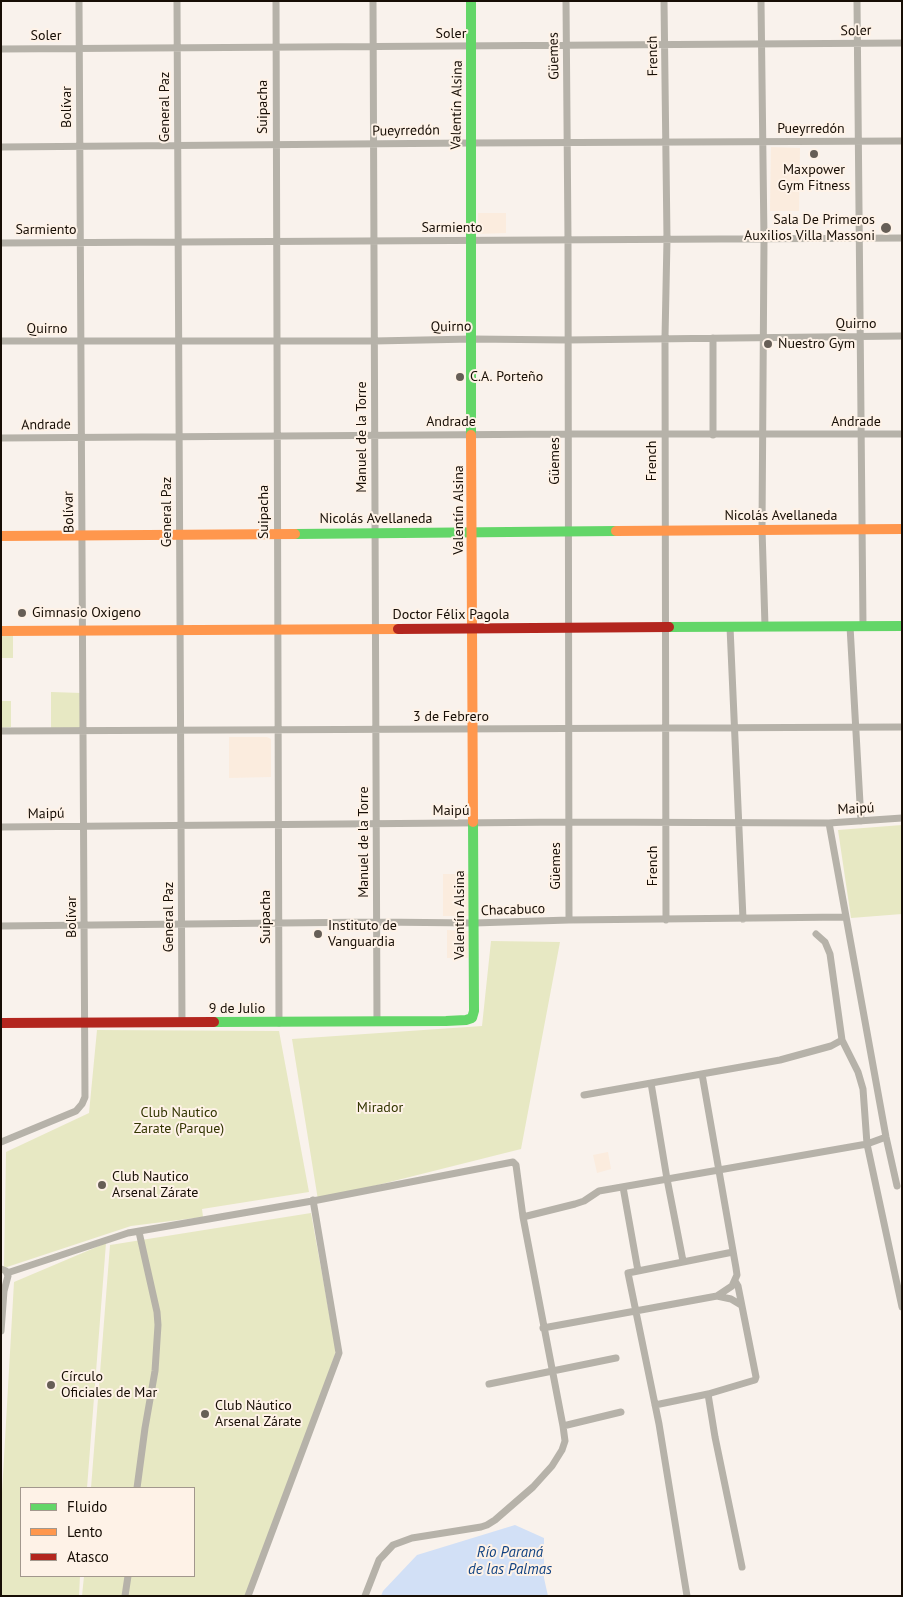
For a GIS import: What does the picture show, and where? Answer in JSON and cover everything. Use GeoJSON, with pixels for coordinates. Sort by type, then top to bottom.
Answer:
{"type":"FeatureCollection","features":[{"type":"Feature","properties":{"kind":"street","name":"Bolívar"},"geometry":{"type":"LineString","coordinates":[[1,1142],[76,1111],[82,1104],[86,1092],[80,438],[79,1]]}},
{"type":"Feature","properties":{"kind":"street","name":"General Paz"},"geometry":{"type":"LineString","coordinates":[[178,1],[182,1023]]}},
{"type":"Feature","properties":{"kind":"street","name":"Suipacha"},"geometry":{"type":"LineString","coordinates":[[276,1],[279,1023]]}},
{"type":"Feature","properties":{"kind":"street","name":"Manuel de la Torre"},"geometry":{"type":"LineString","coordinates":[[373,1],[377,1022]]}},
{"type":"Feature","properties":{"kind":"street","name":"Valentín Alsina"},"geometry":{"type":"LineString","coordinates":[[471,1],[470,143],[474,824],[474,1011],[472,1018]]}},
{"type":"Feature","properties":{"kind":"street","name":"Güemes"},"geometry":{"type":"LineString","coordinates":[[566,1],[569,920]]}},
{"type":"Feature","properties":{"kind":"street","name":"French"},"geometry":{"type":"LineString","coordinates":[[664,1],[667,239],[665,338],[666,920]]}},
{"type":"Feature","properties":{"kind":"street"},"geometry":{"type":"LineString","coordinates":[[761,1],[764,240],[762,530],[765,626]]}},
{"type":"Feature","properties":{"kind":"street"},"geometry":{"type":"LineString","coordinates":[[857,1],[863,626]]}},
{"type":"Feature","properties":{"kind":"street","name":"Soler"},"geometry":{"type":"LineString","coordinates":[[1,49],[902,43]]}},
{"type":"Feature","properties":{"kind":"street","name":"Pueyrredón"},"geometry":{"type":"LineString","coordinates":[[1,147],[902,141]]}},
{"type":"Feature","properties":{"kind":"street","name":"Sarmiento"},"geometry":{"type":"LineString","coordinates":[[1,243],[902,238]]}},
{"type":"Feature","properties":{"kind":"street","name":"Quirno"},"geometry":{"type":"LineString","coordinates":[[1,341],[568,340],[902,336]]}},
{"type":"Feature","properties":{"kind":"street"},"geometry":{"type":"LineString","coordinates":[[713,338],[713,435]]}},
{"type":"Feature","properties":{"kind":"street","name":"Andrade"},"geometry":{"type":"LineString","coordinates":[[1,438],[902,434]]}},
{"type":"Feature","properties":{"kind":"street","name":"Nicolás Avellaneda"},"geometry":{"type":"LineString","coordinates":[[1,536],[902,530]]}},
{"type":"Feature","properties":{"kind":"street"},"geometry":{"type":"LineString","coordinates":[[730,626],[743,919]]}},
{"type":"Feature","properties":{"kind":"street"},"geometry":{"type":"LineString","coordinates":[[850,626],[861,821]]}},
{"type":"Feature","properties":{"kind":"street","name":"Doctor Félix Pagola"},"geometry":{"type":"LineString","coordinates":[[1,631],[902,626]]}},
{"type":"Feature","properties":{"kind":"street","name":"3 de Febrero"},"geometry":{"type":"LineString","coordinates":[[1,731],[902,727]]}},
{"type":"Feature","properties":{"kind":"street","name":"Maipú"},"geometry":{"type":"LineString","coordinates":[[1,827],[569,822],[828,823],[902,818]]}},
{"type":"Feature","properties":{"kind":"street"},"geometry":{"type":"LineString","coordinates":[[828,823],[886,1137],[898,1186]]}},
{"type":"Feature","properties":{"kind":"street","name":"Chacabuco"},"geometry":{"type":"LineString","coordinates":[[1,926],[376,922],[474,923],[846,917]]}},
{"type":"Feature","properties":{"kind":"street"},"geometry":{"type":"LineString","coordinates":[[816,934],[825,942],[830,954],[842,1040],[852,1056],[863,1089],[867,1144],[902,1307]]}},
{"type":"Feature","properties":{"kind":"street","name":"9 de Julio"},"geometry":{"type":"LineString","coordinates":[[1,1023],[377,1022],[446,1021],[472,1018]]}},
{"type":"Feature","properties":{"kind":"street"},"geometry":{"type":"LineString","coordinates":[[584,1095],[799,1055],[831,1046],[842,1040]]}},
{"type":"Feature","properties":{"kind":"street"},"geometry":{"type":"LineString","coordinates":[[543,1328],[717,1296],[724,1293],[735,1281],[733,1252],[702,1074]]}},
{"type":"Feature","properties":{"kind":"street"},"geometry":{"type":"LineString","coordinates":[[651,1083],[667,1179],[684,1261]]}},
{"type":"Feature","properties":{"kind":"street"},"geometry":{"type":"LineString","coordinates":[[523,1217],[576,1204],[599,1192],[867,1144],[886,1137]]}},
{"type":"Feature","properties":{"kind":"street"},"geometry":{"type":"LineString","coordinates":[[1,1330],[4,1271],[117,1236],[513,1162],[516,1165],[523,1217],[563,1426],[565,1441],[562,1450],[552,1466],[533,1487],[495,1520],[481,1527],[420,1537],[393,1545],[379,1560],[365,1596]]}},
{"type":"Feature","properties":{"kind":"street"},"geometry":{"type":"LineString","coordinates":[[622,1187],[638,1271]]}},
{"type":"Feature","properties":{"kind":"street"},"geometry":{"type":"LineString","coordinates":[[248,1596],[339,1353],[313,1200]]}},
{"type":"Feature","properties":{"kind":"street"},"geometry":{"type":"LineString","coordinates":[[138,1487],[145,1428],[155,1371],[158,1325],[157,1312],[139,1232]]}},
{"type":"Feature","properties":{"kind":"street"},"geometry":{"type":"LineString","coordinates":[[687,1596],[655,1405],[634,1312],[628,1273],[733,1252]]}},
{"type":"Feature","properties":{"kind":"street"},"geometry":{"type":"LineString","coordinates":[[655,1405],[708,1394],[752,1382],[756,1377],[738,1286],[735,1281]]}},
{"type":"Feature","properties":{"kind":"street"},"geometry":{"type":"LineString","coordinates":[[717,1296],[731,1299],[741,1305]]}},
{"type":"Feature","properties":{"kind":"street"},"geometry":{"type":"LineString","coordinates":[[489,1384],[616,1358]]}},
{"type":"Feature","properties":{"kind":"street"},"geometry":{"type":"LineString","coordinates":[[708,1394],[742,1567]]}},
{"type":"Feature","properties":{"kind":"street"},"geometry":{"type":"LineString","coordinates":[[563,1426],[621,1412]]}},
{"type":"Feature","properties":{"kind":"street"},"geometry":{"type":"LineString","coordinates":[[126,1596],[128,1577]]}},
{"type":"Feature","properties":{"kind":"shaded area"},"geometry":{"type":"Polygon","coordinates":[[[771,147],[800,148],[799,211],[770,211],[771,147]]]}},
{"type":"Feature","properties":{"kind":"shaded area"},"geometry":{"type":"Polygon","coordinates":[[[478,213],[506,213],[506,233],[478,234],[478,213]]]}},
{"type":"Feature","properties":{"kind":"shaded area"},"geometry":{"type":"Polygon","coordinates":[[[229,737],[267,737],[271,739],[271,777],[229,778],[229,737]]]}},
{"type":"Feature","properties":{"kind":"shaded area"},"geometry":{"type":"Polygon","coordinates":[[[443,874],[469,874],[469,916],[443,916],[443,874]]]}},
{"type":"Feature","properties":{"kind":"shaded area"},"geometry":{"type":"Polygon","coordinates":[[[447,930],[469,931],[468,958],[447,958],[447,930]]]}},
{"type":"Feature","properties":{"kind":"shaded area"},"geometry":{"type":"Polygon","coordinates":[[[608,1152],[611,1169],[597,1173],[593,1155],[608,1152]]]}},
{"type":"Feature","properties":{"kind":"green space"},"geometry":{"type":"Polygon","coordinates":[[[1,635],[13,635],[13,658],[1,658],[1,635]]]}},
{"type":"Feature","properties":{"kind":"green space"},"geometry":{"type":"Polygon","coordinates":[[[51,692],[82,693],[81,730],[51,730],[51,692]]]}},
{"type":"Feature","properties":{"kind":"green space"},"geometry":{"type":"Polygon","coordinates":[[[1,701],[11,701],[11,727],[1,728],[1,701]]]}},
{"type":"Feature","properties":{"kind":"green space"},"geometry":{"type":"Polygon","coordinates":[[[902,825],[902,914],[851,918],[838,830],[902,825]]]}},
{"type":"Feature","properties":{"kind":"green space","name":"Mirador"},"geometry":{"type":"Polygon","coordinates":[[[491,941],[560,942],[521,1149],[318,1200],[292,1039],[482,1026],[491,941]]]}},
{"type":"Feature","properties":{"kind":"green space","name":"Club Nautico Zarate (Parque)"},"geometry":{"type":"Polygon","coordinates":[[[97,1030],[279,1031],[309,1192],[202,1209],[203,1217],[131,1226],[4,1268],[6,1152],[89,1113],[97,1030]]]}},
{"type":"Feature","properties":{"kind":"green space","name":"Club Náutico Arsenal Zárate"},"geometry":{"type":"Polygon","coordinates":[[[311,1213],[336,1351],[251,1596],[82,1596],[84,1577],[195,1577],[195,1487],[91,1487],[110,1245],[311,1213]]]}},
{"type":"Feature","properties":{"kind":"green space","name":"Círculo Oficiales de Mar"},"geometry":{"type":"Polygon","coordinates":[[[106,1243],[87,1487],[20,1487],[20,1577],[80,1577],[79,1596],[1,1596],[1,1510],[14,1282],[106,1243]]]}},
{"type":"Feature","properties":{"kind":"water","name":"Río Paraná de las Palmas"},"geometry":{"type":"Polygon","coordinates":[[[515,1525],[544,1538],[544,1578],[548,1596],[381,1596],[383,1591],[417,1555],[515,1525]]]}},
{"type":"Feature","properties":{"kind":"traffic: fast"},"geometry":{"type":"LineString","coordinates":[[471,1],[471,435]]}},
{"type":"Feature","properties":{"kind":"traffic: fast"},"geometry":{"type":"LineString","coordinates":[[295,534],[616,531]]}},
{"type":"Feature","properties":{"kind":"traffic: fast"},"geometry":{"type":"LineString","coordinates":[[669,627],[902,626]]}},
{"type":"Feature","properties":{"kind":"traffic: fast"},"geometry":{"type":"LineString","coordinates":[[214,1022],[446,1021],[472,1018],[474,1011],[473,822]]}},
{"type":"Feature","properties":{"kind":"traffic: slow"},"geometry":{"type":"LineString","coordinates":[[471,435],[473,822]]}},
{"type":"Feature","properties":{"kind":"traffic: slow"},"geometry":{"type":"LineString","coordinates":[[616,531],[902,529]]}},
{"type":"Feature","properties":{"kind":"traffic: slow"},"geometry":{"type":"LineString","coordinates":[[1,536],[295,534]]}},
{"type":"Feature","properties":{"kind":"traffic: slow"},"geometry":{"type":"LineString","coordinates":[[1,631],[398,629]]}},
{"type":"Feature","properties":{"kind":"traffic: jam"},"geometry":{"type":"LineString","coordinates":[[398,629],[669,627]]}},
{"type":"Feature","properties":{"kind":"traffic: jam"},"geometry":{"type":"LineString","coordinates":[[1,1023],[214,1022]]}},
{"type":"Feature","properties":{"kind":"place","name":"Maxpower Gym Fitness"},"geometry":{"type":"Point","coordinates":[814,154]}},
{"type":"Feature","properties":{"kind":"place","name":"Sala De Primeros Auxilios Villa Massoni"},"geometry":{"type":"Point","coordinates":[886,228]}},
{"type":"Feature","properties":{"kind":"place","name":"Nuestro Gym"},"geometry":{"type":"Point","coordinates":[768,344]}},
{"type":"Feature","properties":{"kind":"place","name":"C.A. Porteño"},"geometry":{"type":"Point","coordinates":[460,377]}},
{"type":"Feature","properties":{"kind":"place","name":"Gimnasio Oxigeno"},"geometry":{"type":"Point","coordinates":[22,613]}},
{"type":"Feature","properties":{"kind":"place","name":"Instituto de Vanguardia"},"geometry":{"type":"Point","coordinates":[318,934]}},
{"type":"Feature","properties":{"kind":"place","name":"Club Nautico Arsenal Zárate"},"geometry":{"type":"Point","coordinates":[102,1185]}},
{"type":"Feature","properties":{"kind":"place","name":"Círculo Oficiales de Mar"},"geometry":{"type":"Point","coordinates":[51,1385]}},
{"type":"Feature","properties":{"kind":"place","name":"Club Náutico Arsenal Zárate"},"geometry":{"type":"Point","coordinates":[205,1414]}}]}
